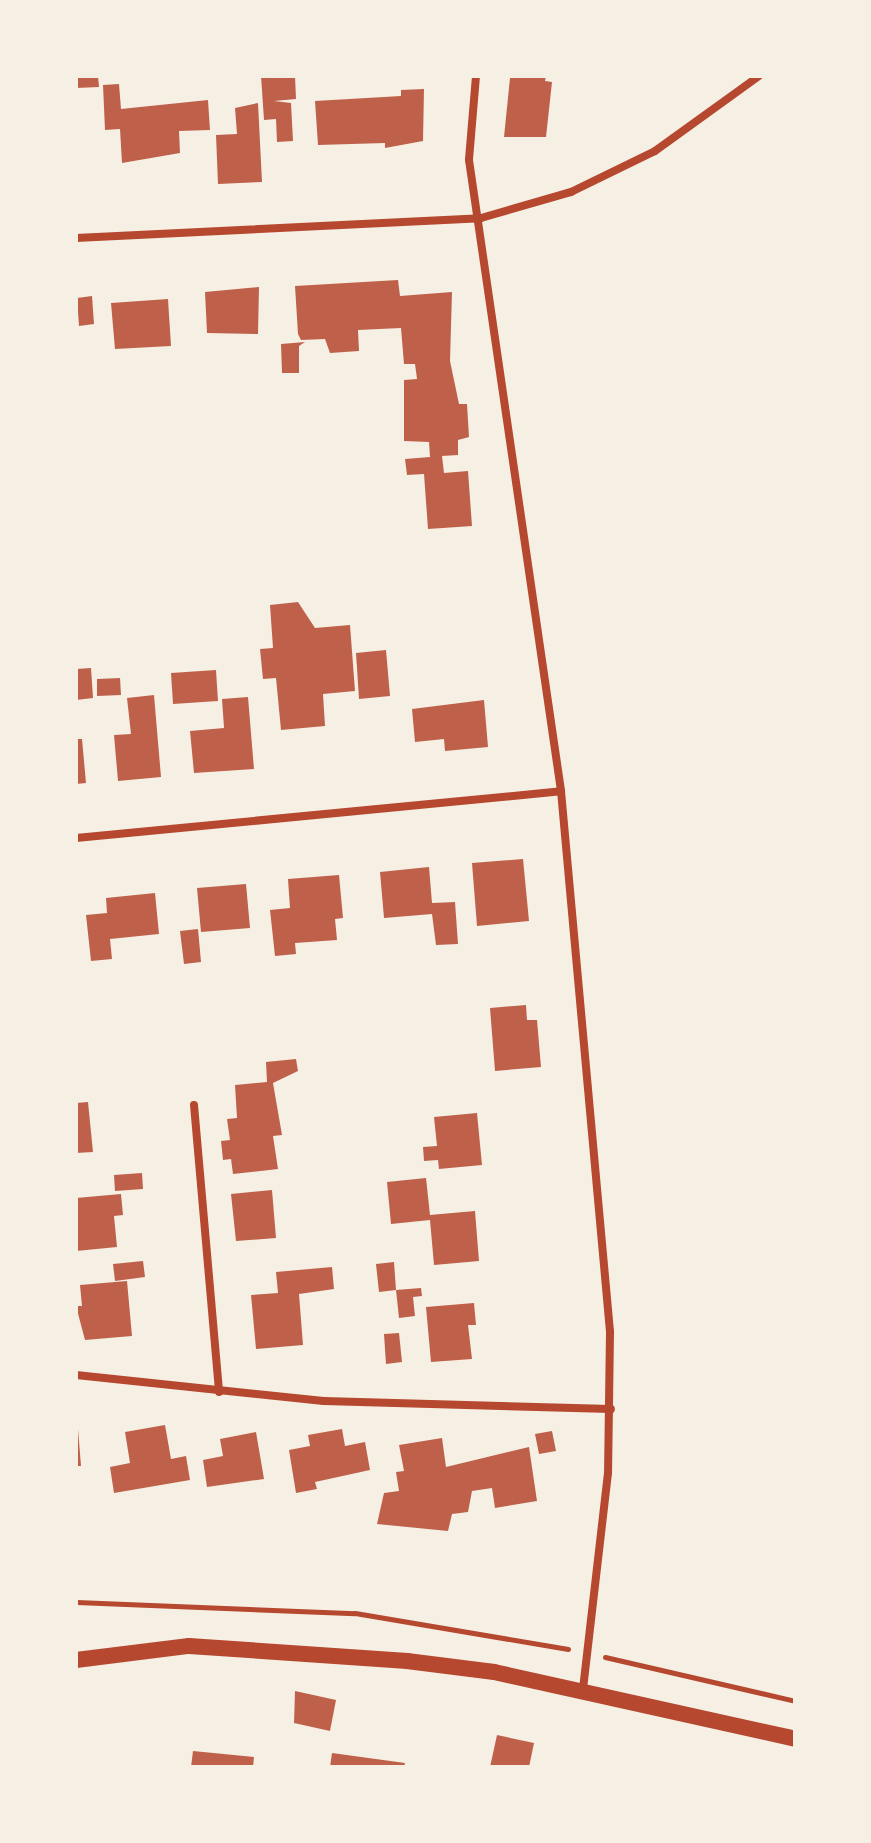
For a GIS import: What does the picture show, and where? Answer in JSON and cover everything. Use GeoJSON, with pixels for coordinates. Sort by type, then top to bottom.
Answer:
{"type":"FeatureCollection","features":[{"type":"Feature","properties":{"kind":"main road"},"geometry":{"type":"LineString","coordinates":[[76,1660],[189,1646],[276,1649],[494,1672],[795,1739]]}},
{"type":"Feature","properties":{"kind":"street"},"geometry":{"type":"LineString","coordinates":[[476,76],[469,160],[481,218],[561,791],[593,1105],[611,1409],[583,1690]]}},
{"type":"Feature","properties":{"kind":"street"},"geometry":{"type":"LineString","coordinates":[[76,238],[481,218],[571,192],[655,151],[759,76]]}},
{"type":"Feature","properties":{"kind":"street"},"geometry":{"type":"LineString","coordinates":[[76,838],[561,791]]}},
{"type":"Feature","properties":{"kind":"street"},"geometry":{"type":"LineString","coordinates":[[194,1105],[219,1392]]}},
{"type":"Feature","properties":{"kind":"street"},"geometry":{"type":"LineString","coordinates":[[76,1375],[324,1401],[611,1409]]}},
{"type":"Feature","properties":{"kind":"path"},"geometry":{"type":"LineString","coordinates":[[76,1602],[355,1613],[587,1653],[795,1701]]}},
{"type":"Feature","properties":{"kind":"building"},"geometry":{"type":"Polygon","coordinates":[[[76,76],[98,76],[99,87],[76,88],[76,76]]]}},
{"type":"Feature","properties":{"kind":"building"},"geometry":{"type":"Polygon","coordinates":[[[261,76],[295,76],[296,99],[274,101],[291,103],[293,141],[277,142],[276,119],[264,120],[261,76]]]}},
{"type":"Feature","properties":{"kind":"building"},"geometry":{"type":"Polygon","coordinates":[[[546,76],[545,81],[552,82],[546,137],[504,137],[510,78],[546,76]]]}},
{"type":"Feature","properties":{"kind":"building"},"geometry":{"type":"Polygon","coordinates":[[[119,84],[121,109],[208,100],[210,130],[179,131],[180,153],[122,163],[120,129],[105,130],[103,85],[119,84]]]}},
{"type":"Feature","properties":{"kind":"building"},"geometry":{"type":"Polygon","coordinates":[[[424,89],[423,141],[385,148],[385,143],[318,145],[315,101],[401,96],[401,90],[424,89]]]}},
{"type":"Feature","properties":{"kind":"building"},"geometry":{"type":"Polygon","coordinates":[[[258,103],[262,182],[218,184],[216,135],[237,134],[235,108],[258,103]]]}},
{"type":"Feature","properties":{"kind":"building"},"geometry":{"type":"Polygon","coordinates":[[[398,280],[400,296],[452,292],[450,361],[459,404],[467,404],[469,437],[458,440],[458,455],[442,456],[444,473],[468,471],[472,526],[428,529],[424,474],[407,475],[405,459],[430,457],[429,442],[404,441],[404,380],[417,379],[415,364],[404,364],[401,328],[358,330],[359,351],[330,353],[325,339],[301,340],[298,334],[295,286],[398,280]]]}},
{"type":"Feature","properties":{"kind":"building"},"geometry":{"type":"Polygon","coordinates":[[[259,287],[258,334],[207,333],[205,292],[259,287]]]}},
{"type":"Feature","properties":{"kind":"building"},"geometry":{"type":"Polygon","coordinates":[[[92,296],[94,324],[79,326],[77,298],[92,296]]]}},
{"type":"Feature","properties":{"kind":"building"},"geometry":{"type":"Polygon","coordinates":[[[168,299],[171,346],[115,349],[111,303],[168,299]]]}},
{"type":"Feature","properties":{"kind":"building"},"geometry":{"type":"Polygon","coordinates":[[[305,342],[299,346],[299,373],[282,373],[281,344],[305,342]]]}},
{"type":"Feature","properties":{"kind":"building"},"geometry":{"type":"Polygon","coordinates":[[[298,602],[315,628],[350,625],[355,691],[323,694],[325,726],[281,730],[276,678],[263,679],[260,649],[273,648],[270,605],[298,602]]]}},
{"type":"Feature","properties":{"kind":"building"},"geometry":{"type":"Polygon","coordinates":[[[386,650],[390,696],[359,699],[356,653],[386,650]]]}},
{"type":"Feature","properties":{"kind":"building"},"geometry":{"type":"Polygon","coordinates":[[[91,668],[93,698],[76,700],[76,669],[91,668]]]}},
{"type":"Feature","properties":{"kind":"building"},"geometry":{"type":"Polygon","coordinates":[[[216,670],[218,701],[173,704],[171,673],[216,670]]]}},
{"type":"Feature","properties":{"kind":"building"},"geometry":{"type":"Polygon","coordinates":[[[120,678],[121,695],[97,696],[97,679],[120,678]]]}},
{"type":"Feature","properties":{"kind":"building"},"geometry":{"type":"Polygon","coordinates":[[[154,695],[161,777],[118,781],[114,735],[131,734],[127,698],[154,695]]]}},
{"type":"Feature","properties":{"kind":"building"},"geometry":{"type":"Polygon","coordinates":[[[248,697],[254,769],[194,773],[190,731],[224,728],[222,699],[248,697]]]}},
{"type":"Feature","properties":{"kind":"building"},"geometry":{"type":"Polygon","coordinates":[[[484,700],[488,747],[445,751],[444,739],[415,742],[412,709],[484,700]]]}},
{"type":"Feature","properties":{"kind":"building"},"geometry":{"type":"Polygon","coordinates":[[[76,739],[82,739],[86,783],[76,784],[76,739]]]}},
{"type":"Feature","properties":{"kind":"building"},"geometry":{"type":"Polygon","coordinates":[[[523,859],[529,921],[477,926],[472,863],[523,859]]]}},
{"type":"Feature","properties":{"kind":"building"},"geometry":{"type":"Polygon","coordinates":[[[429,867],[432,903],[455,902],[458,944],[436,945],[432,914],[384,918],[380,872],[429,867]]]}},
{"type":"Feature","properties":{"kind":"building"},"geometry":{"type":"Polygon","coordinates":[[[339,875],[343,918],[335,919],[337,940],[295,943],[296,954],[275,956],[270,910],[290,908],[288,879],[339,875]]]}},
{"type":"Feature","properties":{"kind":"building"},"geometry":{"type":"Polygon","coordinates":[[[246,884],[250,928],[201,932],[197,888],[246,884]]]}},
{"type":"Feature","properties":{"kind":"building"},"geometry":{"type":"Polygon","coordinates":[[[155,893],[159,934],[110,939],[112,959],[91,961],[86,915],[107,913],[106,898],[155,893]]]}},
{"type":"Feature","properties":{"kind":"building"},"geometry":{"type":"Polygon","coordinates":[[[198,929],[201,962],[184,964],[180,931],[198,929]]]}},
{"type":"Feature","properties":{"kind":"building"},"geometry":{"type":"Polygon","coordinates":[[[526,1005],[527,1020],[537,1020],[541,1067],[495,1071],[490,1008],[526,1005]]]}},
{"type":"Feature","properties":{"kind":"building"},"geometry":{"type":"Polygon","coordinates":[[[296,1059],[298,1071],[273,1083],[282,1135],[273,1136],[278,1169],[233,1174],[231,1159],[223,1160],[221,1141],[230,1140],[227,1119],[237,1118],[235,1085],[267,1082],[266,1062],[296,1059]]]}},
{"type":"Feature","properties":{"kind":"building"},"geometry":{"type":"Polygon","coordinates":[[[88,1102],[93,1152],[76,1153],[76,1103],[88,1102]]]}},
{"type":"Feature","properties":{"kind":"building"},"geometry":{"type":"Polygon","coordinates":[[[477,1113],[482,1165],[439,1169],[438,1160],[424,1161],[423,1147],[437,1146],[434,1117],[477,1113]]]}},
{"type":"Feature","properties":{"kind":"building"},"geometry":{"type":"Polygon","coordinates":[[[142,1173],[143,1189],[115,1191],[114,1175],[142,1173]]]}},
{"type":"Feature","properties":{"kind":"building"},"geometry":{"type":"Polygon","coordinates":[[[426,1178],[430,1215],[475,1211],[479,1261],[434,1265],[430,1220],[391,1224],[387,1182],[426,1178]]]}},
{"type":"Feature","properties":{"kind":"building"},"geometry":{"type":"Polygon","coordinates":[[[272,1190],[276,1238],[236,1241],[231,1194],[272,1190]]]}},
{"type":"Feature","properties":{"kind":"building"},"geometry":{"type":"Polygon","coordinates":[[[121,1194],[123,1215],[114,1216],[117,1247],[76,1251],[76,1198],[121,1194]]]}},
{"type":"Feature","properties":{"kind":"building"},"geometry":{"type":"Polygon","coordinates":[[[143,1261],[145,1277],[115,1281],[113,1264],[143,1261]]]}},
{"type":"Feature","properties":{"kind":"building"},"geometry":{"type":"Polygon","coordinates":[[[394,1262],[396,1290],[379,1292],[376,1264],[394,1262]]]}},
{"type":"Feature","properties":{"kind":"building"},"geometry":{"type":"Polygon","coordinates":[[[332,1267],[334,1289],[299,1294],[303,1345],[256,1349],[251,1295],[278,1293],[276,1272],[332,1267]]]}},
{"type":"Feature","properties":{"kind":"building"},"geometry":{"type":"Polygon","coordinates":[[[127,1281],[132,1336],[85,1340],[76,1306],[82,1306],[80,1285],[127,1281]]]}},
{"type":"Feature","properties":{"kind":"building"},"geometry":{"type":"Polygon","coordinates":[[[421,1288],[422,1296],[413,1297],[415,1316],[399,1318],[396,1290],[421,1288]]]}},
{"type":"Feature","properties":{"kind":"building"},"geometry":{"type":"Polygon","coordinates":[[[474,1303],[476,1325],[468,1325],[472,1359],[431,1362],[426,1307],[474,1303]]]}},
{"type":"Feature","properties":{"kind":"building"},"geometry":{"type":"Polygon","coordinates":[[[399,1333],[402,1362],[386,1364],[384,1334],[399,1333]]]}},
{"type":"Feature","properties":{"kind":"building"},"geometry":{"type":"Polygon","coordinates":[[[165,1425],[171,1459],[186,1456],[190,1480],[114,1493],[110,1467],[130,1463],[125,1432],[165,1425]]]}},
{"type":"Feature","properties":{"kind":"building"},"geometry":{"type":"Polygon","coordinates":[[[78,1429],[81,1466],[76,1466],[78,1429]]]}},
{"type":"Feature","properties":{"kind":"building"},"geometry":{"type":"Polygon","coordinates":[[[342,1429],[345,1446],[365,1442],[370,1470],[315,1482],[317,1489],[296,1493],[289,1450],[310,1446],[308,1435],[342,1429]]]}},
{"type":"Feature","properties":{"kind":"building"},"geometry":{"type":"Polygon","coordinates":[[[552,1431],[556,1451],[539,1454],[535,1434],[552,1431]]]}},
{"type":"Feature","properties":{"kind":"building"},"geometry":{"type":"Polygon","coordinates":[[[256,1432],[264,1479],[207,1487],[203,1460],[223,1456],[220,1439],[256,1432]]]}},
{"type":"Feature","properties":{"kind":"building"},"geometry":{"type":"Polygon","coordinates":[[[442,1438],[446,1467],[529,1447],[537,1501],[495,1508],[492,1488],[472,1491],[468,1512],[452,1514],[448,1531],[377,1524],[384,1493],[399,1491],[396,1472],[404,1471],[399,1445],[442,1438]]]}},
{"type":"Feature","properties":{"kind":"building"},"geometry":{"type":"Polygon","coordinates":[[[295,1691],[336,1700],[330,1731],[294,1723],[295,1691]]]}},
{"type":"Feature","properties":{"kind":"building"},"geometry":{"type":"Polygon","coordinates":[[[497,1735],[534,1743],[529,1767],[490,1767],[497,1735]]]}},
{"type":"Feature","properties":{"kind":"building"},"geometry":{"type":"Polygon","coordinates":[[[193,1751],[254,1757],[253,1767],[191,1767],[193,1751]]]}},
{"type":"Feature","properties":{"kind":"building"},"geometry":{"type":"Polygon","coordinates":[[[332,1753],[405,1763],[404,1767],[330,1767],[332,1753]]]}}]}
